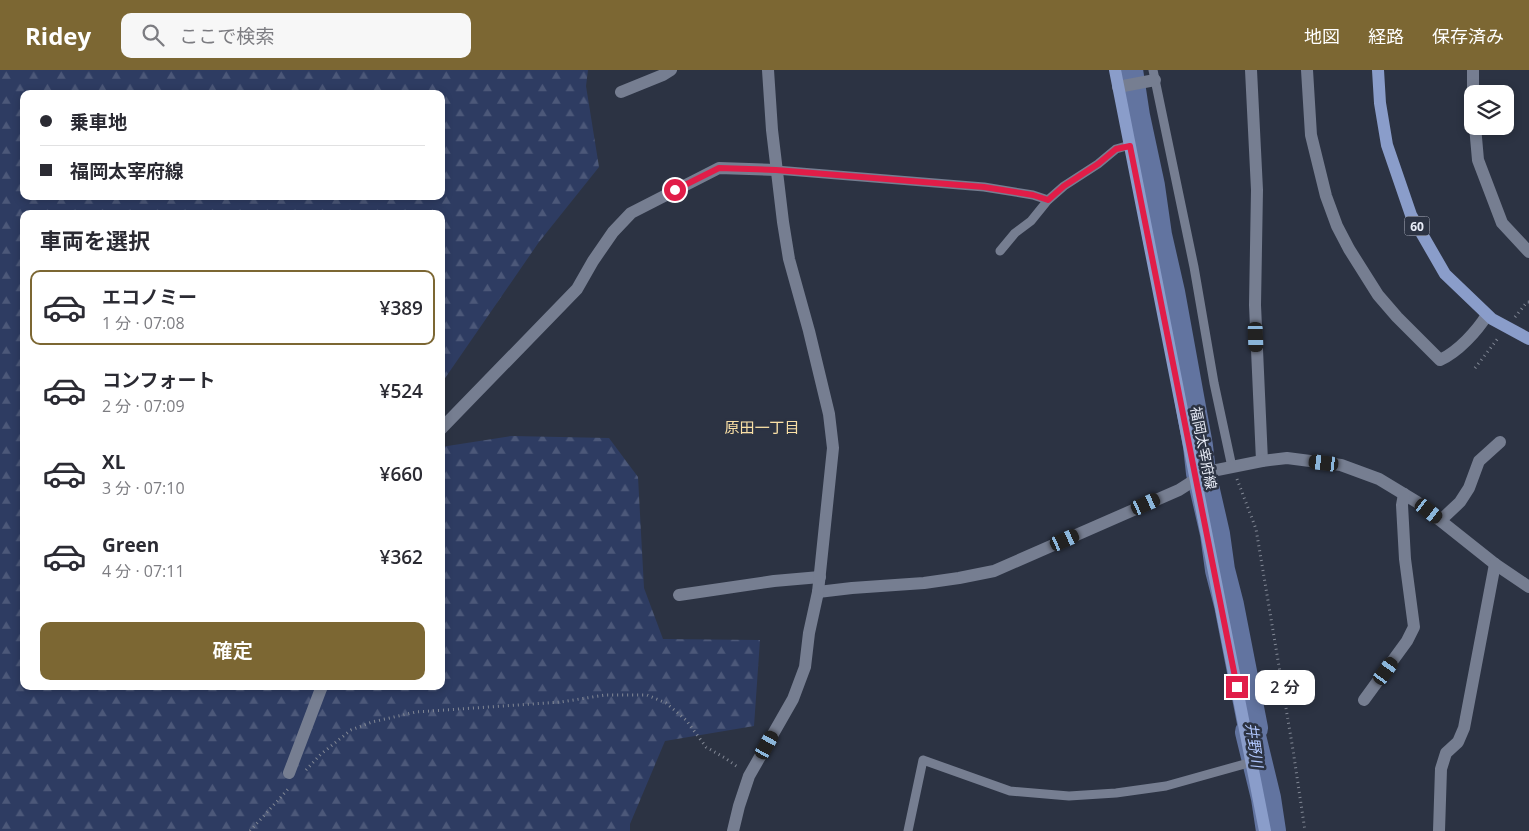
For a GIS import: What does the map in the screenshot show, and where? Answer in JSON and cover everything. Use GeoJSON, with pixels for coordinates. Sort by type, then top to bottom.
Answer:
{"type":"FeatureCollection","features":[{"type":"Feature","properties":{"kind":"main road","name":"福岡太宰府線"},"geometry":{"type":"LineString","coordinates":[[1115,70],[1121,87],[1130,146],[1265,831]]}},
{"type":"Feature","properties":{"kind":"main road","name":"60"},"geometry":{"type":"LineString","coordinates":[[1378,70],[1380,103],[1388,145],[1411,215],[1445,274],[1492,319],[1529,339]]}},
{"type":"Feature","properties":{"kind":"street"},"geometry":{"type":"LineString","coordinates":[[621,92],[671,70]]}},
{"type":"Feature","properties":{"kind":"street"},"geometry":{"type":"LineString","coordinates":[[733,831],[739,806],[750,776],[793,699],[805,667],[809,633],[820,577],[833,448],[829,414],[814,349],[789,259],[776,170],[768,70]]}},
{"type":"Feature","properties":{"kind":"street"},"geometry":{"type":"LineString","coordinates":[[1251,70],[1257,190],[1255,305],[1262,461]]}},
{"type":"Feature","properties":{"kind":"street"},"geometry":{"type":"LineString","coordinates":[[1307,70],[1311,135],[1326,196],[1337,226],[1349,249],[1378,295],[1440,360],[1449,356],[1479,328],[1487,315]]}},
{"type":"Feature","properties":{"kind":"street"},"geometry":{"type":"LineString","coordinates":[[1473,70],[1473,85]]}},
{"type":"Feature","properties":{"kind":"street"},"geometry":{"type":"LineString","coordinates":[[1121,87],[1154,75]]}},
{"type":"Feature","properties":{"kind":"street"},"geometry":{"type":"LineString","coordinates":[[1476,135],[1478,160],[1502,223],[1529,252]]}},
{"type":"Feature","properties":{"kind":"street"},"geometry":{"type":"LineString","coordinates":[[445,425],[577,289],[613,232],[631,213],[719,168],[776,170]]}},
{"type":"Feature","properties":{"kind":"street"},"geometry":{"type":"LineString","coordinates":[[1441,520],[1460,502],[1469,488],[1479,461],[1500,442]]}},
{"type":"Feature","properties":{"kind":"street"},"geometry":{"type":"LineString","coordinates":[[818,592],[924,583],[994,571],[1179,490],[1207,472],[1287,458],[1341,465],[1378,479],[1417,502],[1495,564],[1529,587]]}},
{"type":"Feature","properties":{"kind":"street"},"geometry":{"type":"LineString","coordinates":[[1364,700],[1407,641],[1414,627],[1405,559],[1402,505],[1404,494]]}},
{"type":"Feature","properties":{"kind":"street"},"geometry":{"type":"LineString","coordinates":[[1439,831],[1441,768],[1446,752],[1458,742],[1464,728],[1495,564]]}},
{"type":"Feature","properties":{"kind":"street"},"geometry":{"type":"LineString","coordinates":[[679,595],[774,581],[820,577]]}},
{"type":"Feature","properties":{"kind":"street"},"geometry":{"type":"LineString","coordinates":[[294,777],[321,690]]}},
{"type":"Feature","properties":{"kind":"lane"},"geometry":{"type":"LineString","coordinates":[[1154,75],[1194,267],[1214,383],[1232,467]]}},
{"type":"Feature","properties":{"kind":"lane"},"geometry":{"type":"LineString","coordinates":[[1000,251],[1015,233],[1030,221],[1048,200],[1064,186],[1098,164],[1116,149],[1130,146]]}},
{"type":"Feature","properties":{"kind":"lane"},"geometry":{"type":"LineString","coordinates":[[776,170],[984,187],[1033,195],[1048,200]]}},
{"type":"Feature","properties":{"kind":"lane"},"geometry":{"type":"LineString","coordinates":[[908,831],[924,760],[1010,791],[1068,796],[1116,793],[1166,786],[1252,762]]}},
{"type":"Feature","properties":{"kind":"path"},"geometry":{"type":"LineString","coordinates":[[1232,467],[1256,529],[1294,750],[1305,831]]}},
{"type":"Feature","properties":{"kind":"path"},"geometry":{"type":"LineString","coordinates":[[250,831],[294,777],[351,730],[381,720],[416,712],[561,702],[605,695],[647,695],[666,703],[686,720],[706,747],[750,776]]}},
{"type":"Feature","properties":{"kind":"green space"},"geometry":{"type":"Polygon","coordinates":[[[0,70],[588,70],[586,86],[599,167],[539,242],[445,378],[445,210],[20,210],[20,690],[445,690],[445,446],[511,436],[609,438],[638,477],[644,588],[663,639],[760,640],[754,726],[665,741],[630,824],[630,831],[0,831],[0,70]]]}},
{"type":"Feature","properties":{"kind":"waterway","name":"井野川"},"geometry":{"type":"LineString","coordinates":[[1128,70],[1135,116],[1150,186],[1157,235],[1170,292],[1198,446],[1201,473],[1215,534],[1220,570],[1229,605],[1253,728],[1250,732],[1266,798],[1271,831]]}},
{"type":"Feature","properties":{"kind":"district","name":"原田一丁目"},"geometry":{"type":"Point","coordinates":[762,427]}},
{"type":"Feature","properties":{"kind":"route"},"geometry":{"type":"LineString","coordinates":[[675,190],[719,168],[776,170],[984,187],[1033,195],[1048,200],[1064,186],[1098,164],[1116,149],[1130,146],[1237,687]]}}]}
